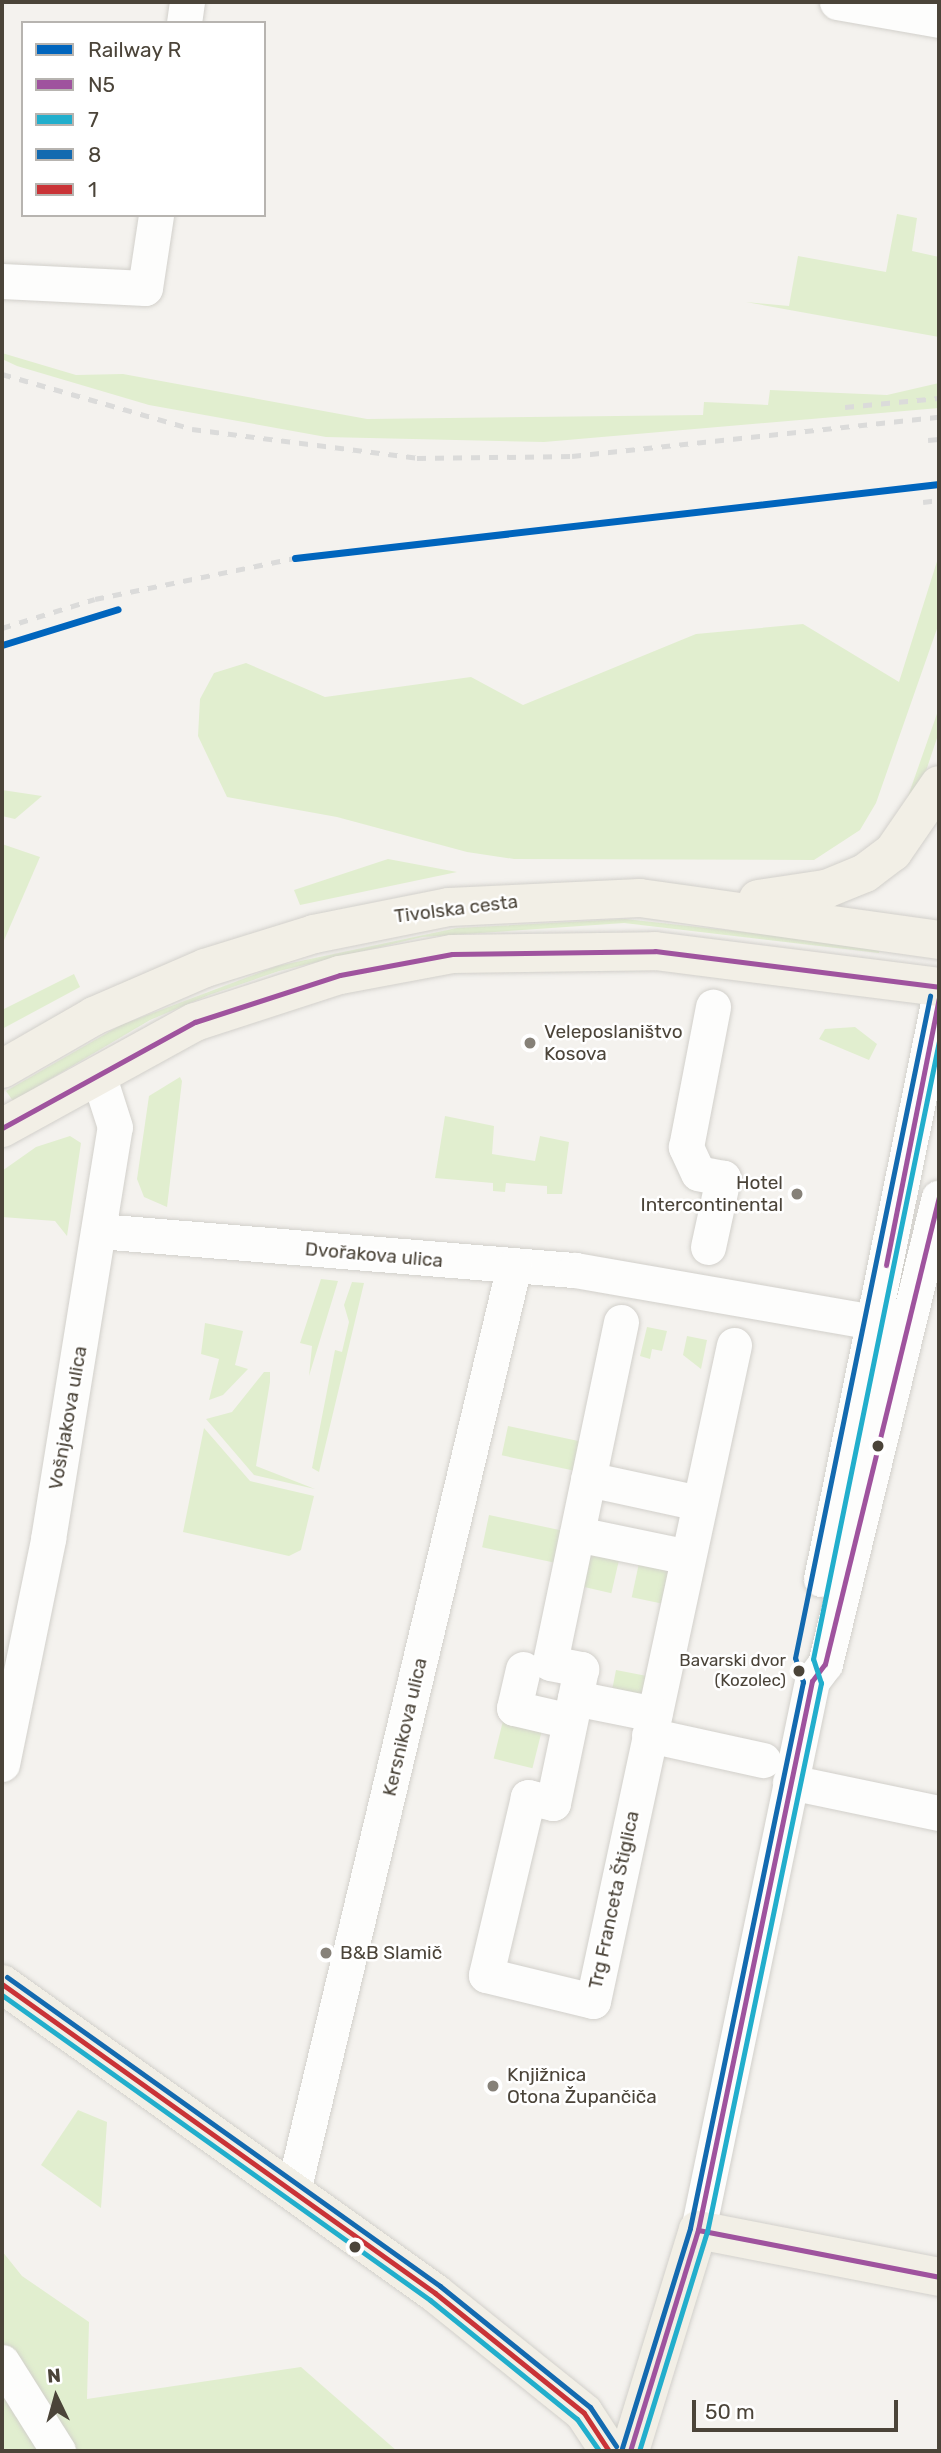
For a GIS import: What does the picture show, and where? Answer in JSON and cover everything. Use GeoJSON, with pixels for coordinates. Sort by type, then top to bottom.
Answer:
{"type":"FeatureCollection","features":[{"type":"Feature","properties":{"kind":"main road"},"geometry":{"type":"LineString","coordinates":[[686,901],[786,896],[845,884],[893,852],[939,785]]}},
{"type":"Feature","properties":{"kind":"main road"},"geometry":{"type":"LineString","coordinates":[[796,918],[841,909],[880,891],[939,831]]}},
{"type":"Feature","properties":{"kind":"main road","name":"Tivolska cesta"},"geometry":{"type":"LineString","coordinates":[[2,1069],[132,998],[314,933],[489,903],[686,901],[939,940]]}},
{"type":"Feature","properties":{"kind":"main road"},"geometry":{"type":"LineString","coordinates":[[2,1128],[195,1022],[269,994],[452,954],[654,951],[939,987]]}},
{"type":"Feature","properties":{"kind":"main road"},"geometry":{"type":"LineString","coordinates":[[2,1984],[294,2188],[584,2413],[609,2451]]}},
{"type":"Feature","properties":{"kind":"main road"},"geometry":{"type":"LineString","coordinates":[[630,2451],[698,2230],[939,2277]]}},
{"type":"Feature","properties":{"kind":"street"},"geometry":{"type":"LineString","coordinates":[[184,21],[187,2]]}},
{"type":"Feature","properties":{"kind":"street"},"geometry":{"type":"LineString","coordinates":[[837,2],[939,20]]}},
{"type":"Feature","properties":{"kind":"street"},"geometry":{"type":"LineString","coordinates":[[2,281],[145,288],[156,217]]}},
{"type":"Feature","properties":{"kind":"street"},"geometry":{"type":"LineString","coordinates":[[698,2230],[812,1681],[825,1664],[900,1308],[939,999]]}},
{"type":"Feature","properties":{"kind":"street"},"geometry":{"type":"LineString","coordinates":[[708,1247],[723,1178],[698,1173],[686,1147],[713,1007]]}},
{"type":"Feature","properties":{"kind":"street","name":"Vošnjakova ulica"},"geometry":{"type":"LineString","coordinates":[[2,1764],[99,1231],[115,1127],[113,1105],[97,1074]]}},
{"type":"Feature","properties":{"kind":"street"},"geometry":{"type":"LineString","coordinates":[[900,1308],[939,1198]]}},
{"type":"Feature","properties":{"kind":"street","name":"Dvořakova ulica"},"geometry":{"type":"LineString","coordinates":[[99,1231],[514,1266],[649,1281],[769,1302],[900,1308]]}},
{"type":"Feature","properties":{"kind":"street","name":"Kersnikova ulica"},"geometry":{"type":"LineString","coordinates":[[294,2188],[514,1266]]}},
{"type":"Feature","properties":{"kind":"street","name":"Trg Franceta Štiglica"},"geometry":{"type":"LineString","coordinates":[[621,1322],[550,1663],[582,1669],[553,1803],[528,1797],[486,1975],[593,2000],[734,1345]]}},
{"type":"Feature","properties":{"kind":"street"},"geometry":{"type":"LineString","coordinates":[[588,1479],[699,1503]]}},
{"type":"Feature","properties":{"kind":"street"},"geometry":{"type":"LineString","coordinates":[[577,1534],[688,1558]]}},
{"type":"Feature","properties":{"kind":"street"},"geometry":{"type":"LineString","coordinates":[[523,1669],[514,1708],[573,1709],[651,1725],[763,1760]]}},
{"type":"Feature","properties":{"kind":"street"},"geometry":{"type":"LineString","coordinates":[[790,1782],[939,1813]]}},
{"type":"Feature","properties":{"kind":"street"},"geometry":{"type":"LineString","coordinates":[[2,2362],[58,2451]]}},
{"type":"Feature","properties":{"kind":"green space"},"geometry":{"type":"Polygon","coordinates":[[[897,214],[917,218],[912,251],[939,257],[939,337],[746,302],[789,306],[798,256],[886,272],[897,214]]]}},
{"type":"Feature","properties":{"kind":"green space"},"geometry":{"type":"Polygon","coordinates":[[[2,353],[76,375],[123,374],[367,419],[703,415],[704,402],[768,405],[770,390],[887,395],[939,383],[939,408],[544,442],[326,437],[149,405],[17,366],[2,359],[2,353]]]}},
{"type":"Feature","properties":{"kind":"green space"},"geometry":{"type":"Polygon","coordinates":[[[939,555],[939,623],[876,803],[860,830],[814,860],[514,859],[467,852],[337,817],[227,797],[198,736],[200,699],[214,673],[246,663],[325,697],[471,677],[523,705],[696,634],[803,624],[899,682],[939,555]]]}},
{"type":"Feature","properties":{"kind":"green space"},"geometry":{"type":"Polygon","coordinates":[[[939,708],[939,732],[918,795],[905,805],[939,708]]]}},
{"type":"Feature","properties":{"kind":"green space"},"geometry":{"type":"Polygon","coordinates":[[[2,790],[42,796],[15,819],[2,816],[2,790]]]}},
{"type":"Feature","properties":{"kind":"green space"},"geometry":{"type":"Polygon","coordinates":[[[2,844],[40,857],[2,945],[2,844]]]}},
{"type":"Feature","properties":{"kind":"green space"},"geometry":{"type":"Polygon","coordinates":[[[388,859],[457,872],[300,905],[294,890],[388,859]]]}},
{"type":"Feature","properties":{"kind":"green space"},"geometry":{"type":"Polygon","coordinates":[[[625,919],[880,947],[879,953],[624,923],[422,937],[279,971],[209,995],[150,1020],[13,1101],[6,1091],[121,1025],[277,966],[457,928],[625,919]]]}},
{"type":"Feature","properties":{"kind":"green space"},"geometry":{"type":"Polygon","coordinates":[[[74,974],[80,987],[2,1029],[2,1010],[74,974]]]}},
{"type":"Feature","properties":{"kind":"green space"},"geometry":{"type":"Polygon","coordinates":[[[855,1027],[877,1044],[869,1060],[819,1039],[825,1029],[855,1027]]]}},
{"type":"Feature","properties":{"kind":"green space"},"geometry":{"type":"Polygon","coordinates":[[[180,1077],[182,1081],[167,1207],[144,1197],[137,1179],[149,1096],[180,1077]]]}},
{"type":"Feature","properties":{"kind":"green space"},"geometry":{"type":"Polygon","coordinates":[[[445,1116],[494,1126],[492,1154],[535,1161],[540,1136],[569,1142],[562,1194],[547,1194],[547,1186],[506,1183],[505,1192],[493,1191],[493,1183],[435,1178],[445,1116]]]}},
{"type":"Feature","properties":{"kind":"green space"},"geometry":{"type":"Polygon","coordinates":[[[70,1136],[81,1143],[67,1236],[55,1221],[2,1217],[2,1171],[36,1147],[70,1136]]]}},
{"type":"Feature","properties":{"kind":"green space"},"geometry":{"type":"Polygon","coordinates":[[[321,1279],[338,1281],[309,1376],[312,1346],[300,1343],[321,1279]]]}},
{"type":"Feature","properties":{"kind":"green space"},"geometry":{"type":"Polygon","coordinates":[[[352,1282],[364,1283],[319,1472],[312,1468],[335,1350],[342,1352],[349,1322],[344,1305],[352,1282]]]}},
{"type":"Feature","properties":{"kind":"green space"},"geometry":{"type":"Polygon","coordinates":[[[205,1323],[243,1331],[235,1365],[248,1369],[223,1395],[209,1400],[219,1359],[201,1354],[205,1323]]]}},
{"type":"Feature","properties":{"kind":"green space"},"geometry":{"type":"Polygon","coordinates":[[[647,1327],[667,1331],[662,1351],[652,1349],[650,1359],[640,1356],[647,1327]]]}},
{"type":"Feature","properties":{"kind":"green space"},"geometry":{"type":"Polygon","coordinates":[[[687,1336],[707,1340],[701,1369],[683,1355],[687,1336]]]}},
{"type":"Feature","properties":{"kind":"green space"},"geometry":{"type":"Polygon","coordinates":[[[264,1372],[270,1372],[270,1382],[256,1466],[315,1489],[254,1475],[206,1419],[232,1412],[264,1372]]]}},
{"type":"Feature","properties":{"kind":"green space"},"geometry":{"type":"Polygon","coordinates":[[[508,1426],[584,1442],[578,1472],[502,1455],[508,1426]]]}},
{"type":"Feature","properties":{"kind":"green space"},"geometry":{"type":"Polygon","coordinates":[[[204,1428],[250,1481],[314,1496],[301,1550],[289,1556],[183,1532],[204,1428]]]}},
{"type":"Feature","properties":{"kind":"green space"},"geometry":{"type":"Polygon","coordinates":[[[489,1515],[565,1531],[558,1563],[482,1547],[489,1515]]]}},
{"type":"Feature","properties":{"kind":"green space"},"geometry":{"type":"Polygon","coordinates":[[[588,1552],[619,1559],[611,1593],[580,1586],[588,1552]]]}},
{"type":"Feature","properties":{"kind":"green space"},"geometry":{"type":"Polygon","coordinates":[[[639,1563],[672,1570],[665,1604],[632,1597],[639,1563]]]}},
{"type":"Feature","properties":{"kind":"green space"},"geometry":{"type":"Polygon","coordinates":[[[616,1670],[653,1677],[648,1706],[610,1698],[616,1670]]]}},
{"type":"Feature","properties":{"kind":"green space"},"geometry":{"type":"Polygon","coordinates":[[[505,1713],[544,1723],[532,1768],[494,1759],[505,1713]]]}},
{"type":"Feature","properties":{"kind":"green space"},"geometry":{"type":"Polygon","coordinates":[[[78,2110],[107,2122],[101,2208],[41,2165],[78,2110]]]}},
{"type":"Feature","properties":{"kind":"green space"},"geometry":{"type":"Polygon","coordinates":[[[2,2251],[22,2276],[89,2322],[87,2399],[301,2367],[397,2451],[2,2451],[2,2251]]]}},
{"type":"Feature","properties":{"kind":"railway"},"geometry":{"type":"LineString","coordinates":[[2,374],[192,429],[417,458],[572,456],[939,417]]}},
{"type":"Feature","properties":{"kind":"railway"},"geometry":{"type":"LineString","coordinates":[[845,407],[939,398]]}},
{"type":"Feature","properties":{"kind":"railway"},"geometry":{"type":"LineString","coordinates":[[928,440],[939,439]]}},
{"type":"Feature","properties":{"kind":"railway"},"geometry":{"type":"LineString","coordinates":[[923,502],[939,500]]}},
{"type":"Feature","properties":{"kind":"railway"},"geometry":{"type":"LineString","coordinates":[[2,628],[95,599],[295,558]]}},
{"type":"Feature","properties":{"kind":"rail line","name":"R"},"geometry":{"type":"LineString","coordinates":[[295,558],[939,484]]}},
{"type":"Feature","properties":{"kind":"rail line","name":"R"},"geometry":{"type":"LineString","coordinates":[[2,645],[118,609]]}},
{"type":"Feature","properties":{"kind":"transit line","name":"N5"},"geometry":{"type":"LineString","coordinates":[[2,1128],[195,1022],[340,975],[452,954],[655,951],[939,987]]}},
{"type":"Feature","properties":{"kind":"transit line","name":"8"},"geometry":{"type":"LineString","coordinates":[[622,2448],[690,2228],[803,1682],[795,1658],[930,996]]}},
{"type":"Feature","properties":{"kind":"transit line","name":"N5"},"geometry":{"type":"LineString","coordinates":[[886,1265],[939,998]]}},
{"type":"Feature","properties":{"kind":"transit line","name":"7"},"geometry":{"type":"LineString","coordinates":[[639,2451],[707,2232],[821,1683],[813,1659],[939,1041]]}},
{"type":"Feature","properties":{"kind":"transit line","name":"N5"},"geometry":{"type":"LineString","coordinates":[[630,2451],[698,2230],[812,1681],[825,1664],[939,1198]]}},
{"type":"Feature","properties":{"kind":"transit line","name":"8"},"geometry":{"type":"LineString","coordinates":[[7,1977],[440,2286],[590,2407],[616,2446]]}},
{"type":"Feature","properties":{"kind":"transit line","name":"1"},"geometry":{"type":"LineString","coordinates":[[2,1984],[435,2293],[584,2413],[609,2451]]}},
{"type":"Feature","properties":{"kind":"transit line","name":"7"},"geometry":{"type":"LineString","coordinates":[[2,1995],[430,2300],[577,2419],[599,2451]]}},
{"type":"Feature","properties":{"kind":"transit line","name":"N5"},"geometry":{"type":"LineString","coordinates":[[698,2230],[939,2277]]}},
{"type":"Feature","properties":{"kind":"place","name":"Veleposlaništvo Kosova"},"geometry":{"type":"Point","coordinates":[530,1043]}},
{"type":"Feature","properties":{"kind":"place","name":"Hotel Intercontinental"},"geometry":{"type":"Point","coordinates":[797,1194]}},
{"type":"Feature","properties":{"kind":"place","name":"Bavarski dvor (Kozolec)"},"geometry":{"type":"Point","coordinates":[799,1671]}},
{"type":"Feature","properties":{"kind":"place","name":"B&B Slamič"},"geometry":{"type":"Point","coordinates":[326,1953]}},
{"type":"Feature","properties":{"kind":"place","name":"Knjižnica Otona Župančiča"},"geometry":{"type":"Point","coordinates":[493,2086]}}]}
